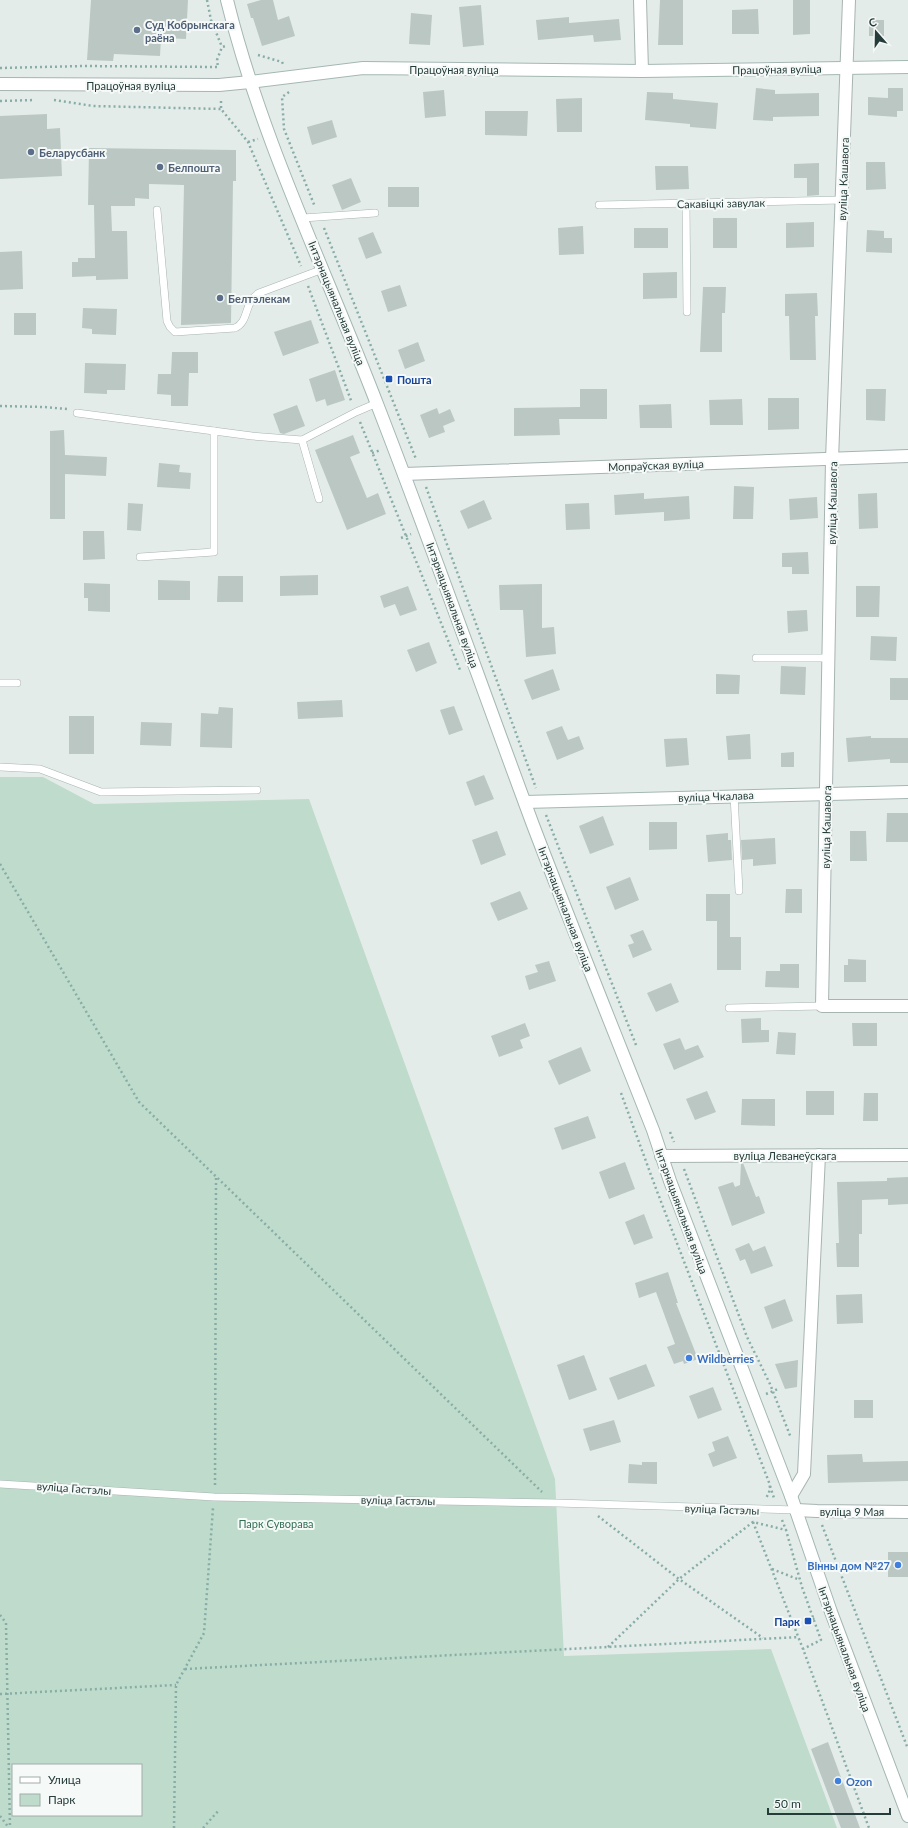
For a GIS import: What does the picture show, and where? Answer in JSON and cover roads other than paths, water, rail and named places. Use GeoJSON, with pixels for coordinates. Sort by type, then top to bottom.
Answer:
{"type":"FeatureCollection","features":[{"type":"Feature","properties":{"kind":"main road","name":"Інтэрнацыянальная вуліца"},"geometry":{"type":"LineString","coordinates":[[227,0],[250,82],[404,474],[525,802],[791,1496],[831,1612],[906,1804],[908,1816]]}},
{"type":"Feature","properties":{"kind":"main road"},"geometry":{"type":"LineString","coordinates":[[640,0],[642,70]]}},
{"type":"Feature","properties":{"kind":"main road","name":"вуліца Кашавога"},"geometry":{"type":"LineString","coordinates":[[822,1006],[830,658],[832,460],[849,0]]}},
{"type":"Feature","properties":{"kind":"main road","name":"Працоўная вуліца"},"geometry":{"type":"LineString","coordinates":[[0,84],[219,85],[291,78],[363,68],[642,70],[908,67]]}},
{"type":"Feature","properties":{"kind":"main road","name":"Мопраўская вуліца"},"geometry":{"type":"LineString","coordinates":[[404,474],[421,472],[832,460],[908,456]]}},
{"type":"Feature","properties":{"kind":"main road","name":"вуліца Чкалава"},"geometry":{"type":"LineString","coordinates":[[525,802],[734,795],[908,792]]}},
{"type":"Feature","properties":{"kind":"main road"},"geometry":{"type":"LineString","coordinates":[[822,1006],[908,1006]]}},
{"type":"Feature","properties":{"kind":"main road"},"geometry":{"type":"LineString","coordinates":[[791,1496],[804,1474],[819,1155]]}},
{"type":"Feature","properties":{"kind":"main road","name":"вуліца Леванеўскага"},"geometry":{"type":"LineString","coordinates":[[661,1156],[908,1155]]}},
{"type":"Feature","properties":{"kind":"main road","name":"вуліца 9 Мая"},"geometry":{"type":"LineString","coordinates":[[796,1510],[908,1512]]}},
{"type":"Feature","properties":{"kind":"lane","name":"Сакавіцкі завулак"},"geometry":{"type":"LineString","coordinates":[[599,205],[842,200]]}},
{"type":"Feature","properties":{"kind":"lane"},"geometry":{"type":"LineString","coordinates":[[686,203],[687,312]]}},
{"type":"Feature","properties":{"kind":"lane"},"geometry":{"type":"LineString","coordinates":[[157,210],[167,321],[175,332],[235,328],[240,326],[244,320],[252,297],[323,269]]}},
{"type":"Feature","properties":{"kind":"lane"},"geometry":{"type":"LineString","coordinates":[[303,218],[375,213]]}},
{"type":"Feature","properties":{"kind":"lane"},"geometry":{"type":"LineString","coordinates":[[77,413],[214,431],[302,440],[356,412],[377,403]]}},
{"type":"Feature","properties":{"kind":"lane"},"geometry":{"type":"LineString","coordinates":[[140,557],[214,552],[214,431]]}},
{"type":"Feature","properties":{"kind":"lane"},"geometry":{"type":"LineString","coordinates":[[302,440],[319,499]]}},
{"type":"Feature","properties":{"kind":"lane"},"geometry":{"type":"LineString","coordinates":[[756,658],[830,658]]}},
{"type":"Feature","properties":{"kind":"lane"},"geometry":{"type":"LineString","coordinates":[[0,683],[17,683]]}},
{"type":"Feature","properties":{"kind":"lane"},"geometry":{"type":"LineString","coordinates":[[0,768],[40,769],[101,792],[257,790]]}},
{"type":"Feature","properties":{"kind":"lane"},"geometry":{"type":"LineString","coordinates":[[734,795],[739,891]]}},
{"type":"Feature","properties":{"kind":"lane"},"geometry":{"type":"LineString","coordinates":[[729,1008],[822,1006]]}},
{"type":"Feature","properties":{"kind":"lane","name":"вуліца Гастэлы"},"geometry":{"type":"LineString","coordinates":[[0,1484],[214,1497],[566,1503],[752,1510],[796,1510]]}},
{"type":"Feature","properties":{"kind":"place","name":"Суд Кобрынскага раёна"},"geometry":{"type":"Point","coordinates":[137,30]}},
{"type":"Feature","properties":{"kind":"place","name":"Беларусбанк"},"geometry":{"type":"Point","coordinates":[31,152]}},
{"type":"Feature","properties":{"kind":"place","name":"Белпошта"},"geometry":{"type":"Point","coordinates":[160,167]}},
{"type":"Feature","properties":{"kind":"place","name":"Белтэлекам"},"geometry":{"type":"Point","coordinates":[220,298]}},
{"type":"Feature","properties":{"kind":"place","name":"Пошта"},"geometry":{"type":"Point","coordinates":[389,379]}},
{"type":"Feature","properties":{"kind":"place","name":"Wildberries"},"geometry":{"type":"Point","coordinates":[689,1358]}},
{"type":"Feature","properties":{"kind":"place","name":"Вінны дом №27"},"geometry":{"type":"Point","coordinates":[898,1565]}},
{"type":"Feature","properties":{"kind":"place","name":"Парк"},"geometry":{"type":"Point","coordinates":[808,1621]}},
{"type":"Feature","properties":{"kind":"place","name":"Ozon"},"geometry":{"type":"Point","coordinates":[838,1781]}},
{"type":"Feature","properties":{"kind":"park label","name":"Парк Суворава"},"geometry":{"type":"Point","coordinates":[276,1523]}}]}
